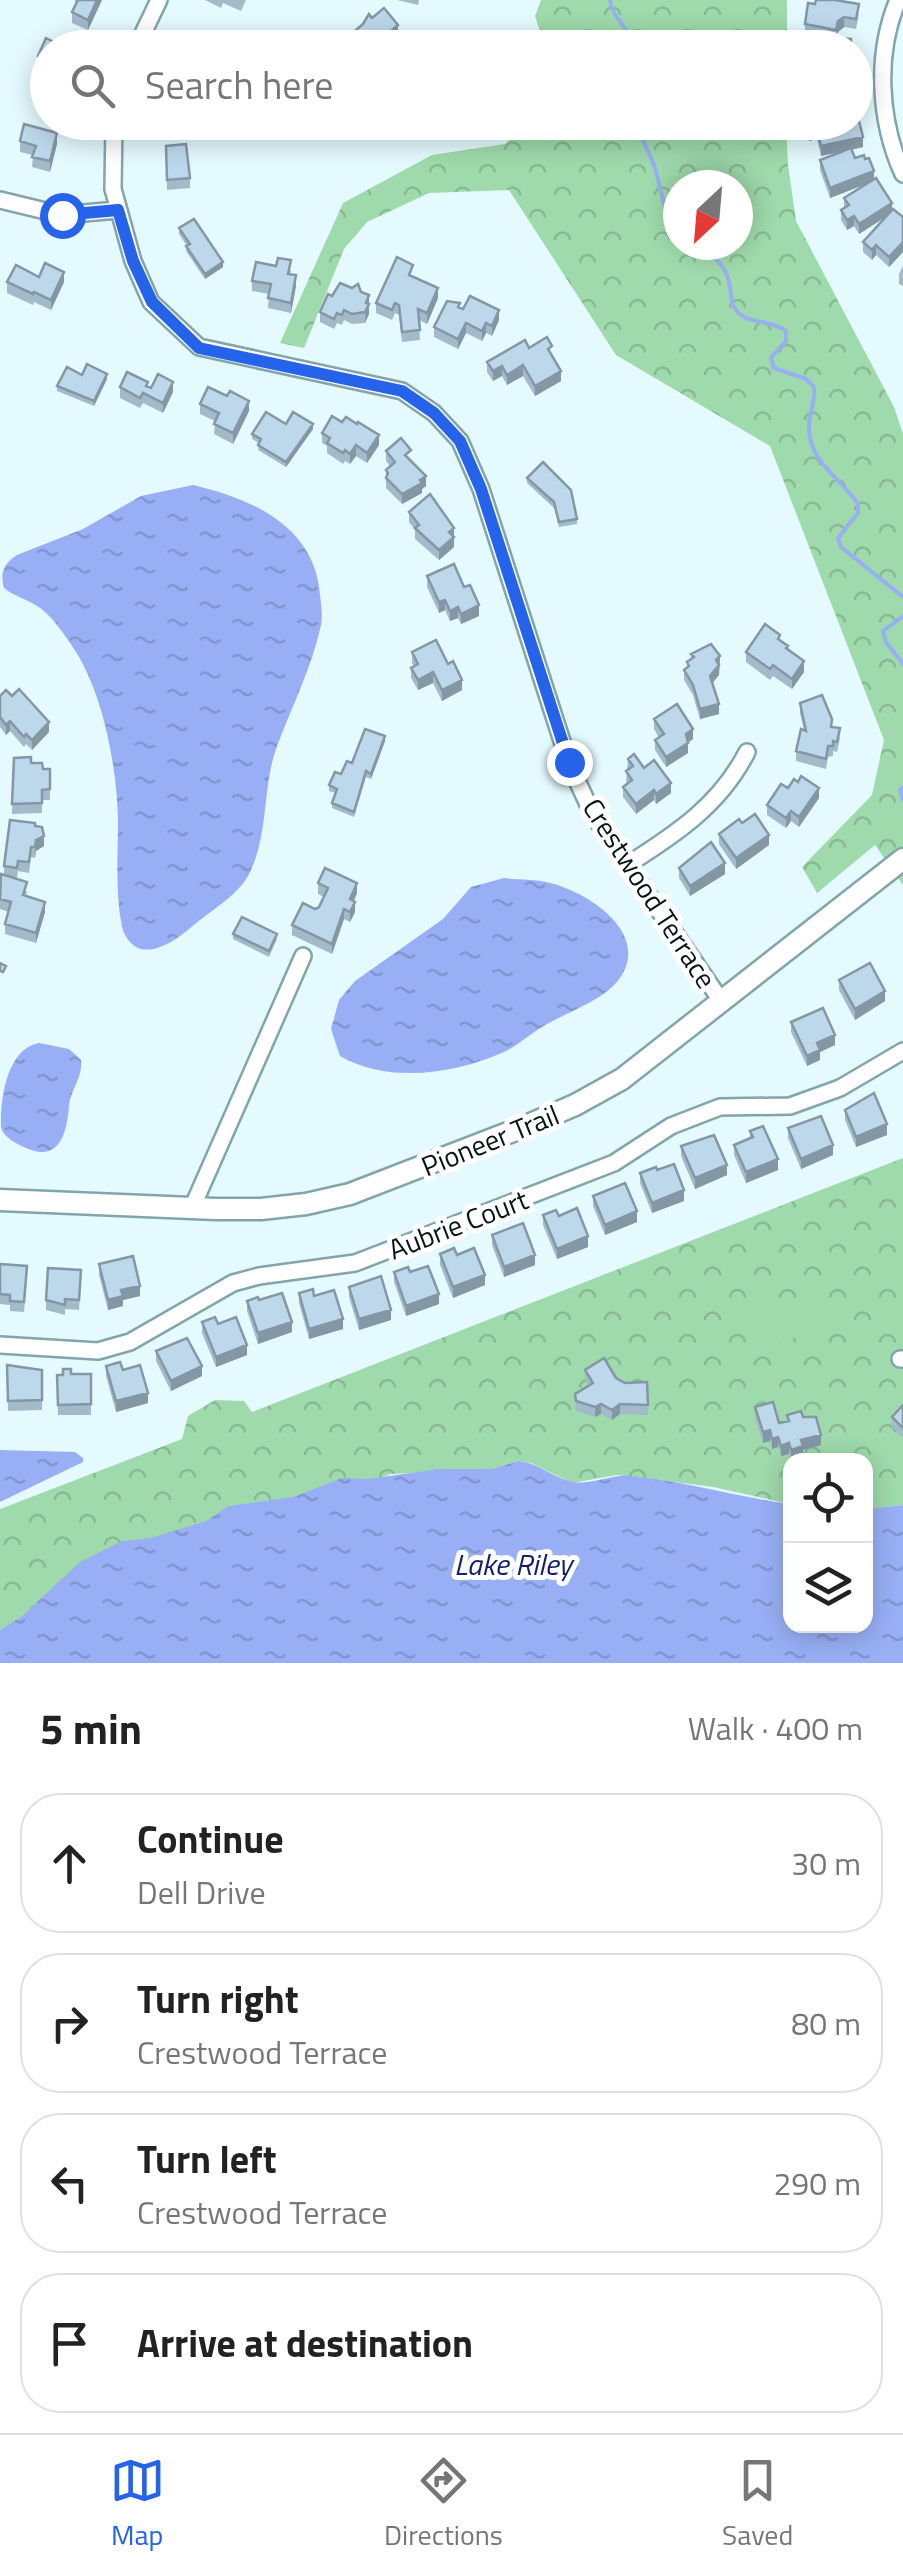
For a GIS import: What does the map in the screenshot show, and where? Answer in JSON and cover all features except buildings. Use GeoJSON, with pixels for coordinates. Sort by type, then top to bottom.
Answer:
{"type":"FeatureCollection","features":[{"type":"Feature","properties":{"kind":"main road","name":"Pioneer Trail"},"geometry":{"type":"LineString","coordinates":[[0,1200],[261,1209],[350,1194],[392,1179],[575,1105],[622,1079],[903,859]]}},
{"type":"Feature","properties":{"kind":"street"},"geometry":{"type":"LineString","coordinates":[[145,30],[159,0]]}},
{"type":"Feature","properties":{"kind":"street"},"geometry":{"type":"LineString","coordinates":[[898,0],[887,34],[883,68],[890,137],[903,174]]}},
{"type":"Feature","properties":{"kind":"street","name":"Crestwood Terrace"},"geometry":{"type":"LineString","coordinates":[[112,140],[118,210],[133,261],[152,302],[199,348],[402,391],[434,413],[460,441],[481,489],[569,762],[592,813],[722,1002]]}},
{"type":"Feature","properties":{"kind":"street"},"geometry":{"type":"LineString","coordinates":[[0,200],[62,215],[118,210]]}},
{"type":"Feature","properties":{"kind":"street"},"geometry":{"type":"LineString","coordinates":[[627,865],[684,829],[716,799],[747,752]]}},
{"type":"Feature","properties":{"kind":"street"},"geometry":{"type":"LineString","coordinates":[[192,1208],[302,956]]}},
{"type":"Feature","properties":{"kind":"street","name":"Aubrie Court"},"geometry":{"type":"LineString","coordinates":[[0,1346],[98,1351],[130,1342],[232,1283],[355,1263],[614,1163],[671,1126],[720,1108],[790,1106],[840,1088],[903,1051]]}},
{"type":"Feature","properties":{"kind":"green space"},"geometry":{"type":"Polygon","coordinates":[[[541,0],[787,0],[787,30],[540,30],[535,16],[541,0]]]}},
{"type":"Feature","properties":{"kind":"green space"},"geometry":{"type":"Polygon","coordinates":[[[509,140],[787,140],[796,221],[894,407],[903,434],[903,885],[875,845],[817,893],[802,867],[872,795],[884,740],[770,446],[616,355],[509,190],[429,193],[367,222],[344,249],[304,348],[280,343],[343,203],[432,155],[505,144],[509,140]]]}},
{"type":"Feature","properties":{"kind":"green space"},"geometry":{"type":"Polygon","coordinates":[[[903,1158],[903,1505],[873,1508],[873,1453],[783,1453],[783,1502],[713,1487],[616,1475],[572,1483],[519,1461],[491,1469],[391,1474],[0,1630],[0,1509],[182,1439],[188,1416],[215,1400],[244,1401],[252,1412],[903,1158]]]}},
{"type":"Feature","properties":{"kind":"green space"},"geometry":{"type":"Polygon","coordinates":[[[823,1290],[835,1325],[763,1348],[751,1313],[823,1290]]]}},
{"type":"Feature","properties":{"kind":"water"},"geometry":{"type":"Polygon","coordinates":[[[193,485],[258,508],[293,534],[316,571],[322,621],[272,762],[260,842],[246,880],[177,938],[148,950],[129,941],[122,927],[115,779],[94,690],[59,627],[43,610],[4,588],[3,573],[17,555],[83,529],[141,496],[193,485]]]}},
{"type":"Feature","properties":{"kind":"water"},"geometry":{"type":"Polygon","coordinates":[[[504,878],[565,888],[611,917],[627,945],[627,961],[613,986],[510,1049],[464,1066],[400,1073],[359,1065],[340,1056],[331,1029],[339,1000],[355,981],[443,919],[471,887],[504,878]]]}},
{"type":"Feature","properties":{"kind":"water"},"geometry":{"type":"Polygon","coordinates":[[[39,1043],[69,1049],[81,1060],[63,1136],[46,1152],[17,1144],[1,1128],[8,1076],[19,1055],[39,1043]]]}},
{"type":"Feature","properties":{"kind":"water"},"geometry":{"type":"Polygon","coordinates":[[[0,1450],[75,1452],[83,1462],[0,1502],[0,1450]]]}},
{"type":"Feature","properties":{"kind":"water","name":"Lake Riley"},"geometry":{"type":"Polygon","coordinates":[[[519,1461],[576,1482],[630,1476],[783,1503],[783,1633],[873,1633],[873,1508],[903,1505],[903,1663],[0,1663],[0,1630],[21,1617],[80,1562],[122,1541],[151,1538],[206,1521],[229,1506],[293,1497],[342,1478],[368,1479],[439,1469],[491,1469],[519,1461]]]}},
{"type":"Feature","properties":{"kind":"waterway"},"geometry":{"type":"LineString","coordinates":[[610,0],[626,30]]}},
{"type":"Feature","properties":{"kind":"waterway"},"geometry":{"type":"LineString","coordinates":[[642,140],[663,196]]}},
{"type":"Feature","properties":{"kind":"waterway"},"geometry":{"type":"LineString","coordinates":[[716,260],[728,279],[733,305],[740,315],[786,331],[786,341],[771,358],[774,368],[806,379],[814,387],[809,426],[814,450],[858,504],[858,513],[838,538],[841,547],[903,597]]}},
{"type":"Feature","properties":{"kind":"waterway"},"geometry":{"type":"LineString","coordinates":[[903,616],[883,631],[886,642],[903,664]]}},
{"type":"Feature","properties":{"kind":"waterway"},"geometry":{"type":"LineString","coordinates":[[903,787],[903,800]]}},
{"type":"Feature","properties":{"kind":"route"},"geometry":{"type":"LineString","coordinates":[[62,215],[118,210],[133,261],[152,302],[199,348],[402,391],[434,413],[460,441],[481,489],[569,762]]}}]}
